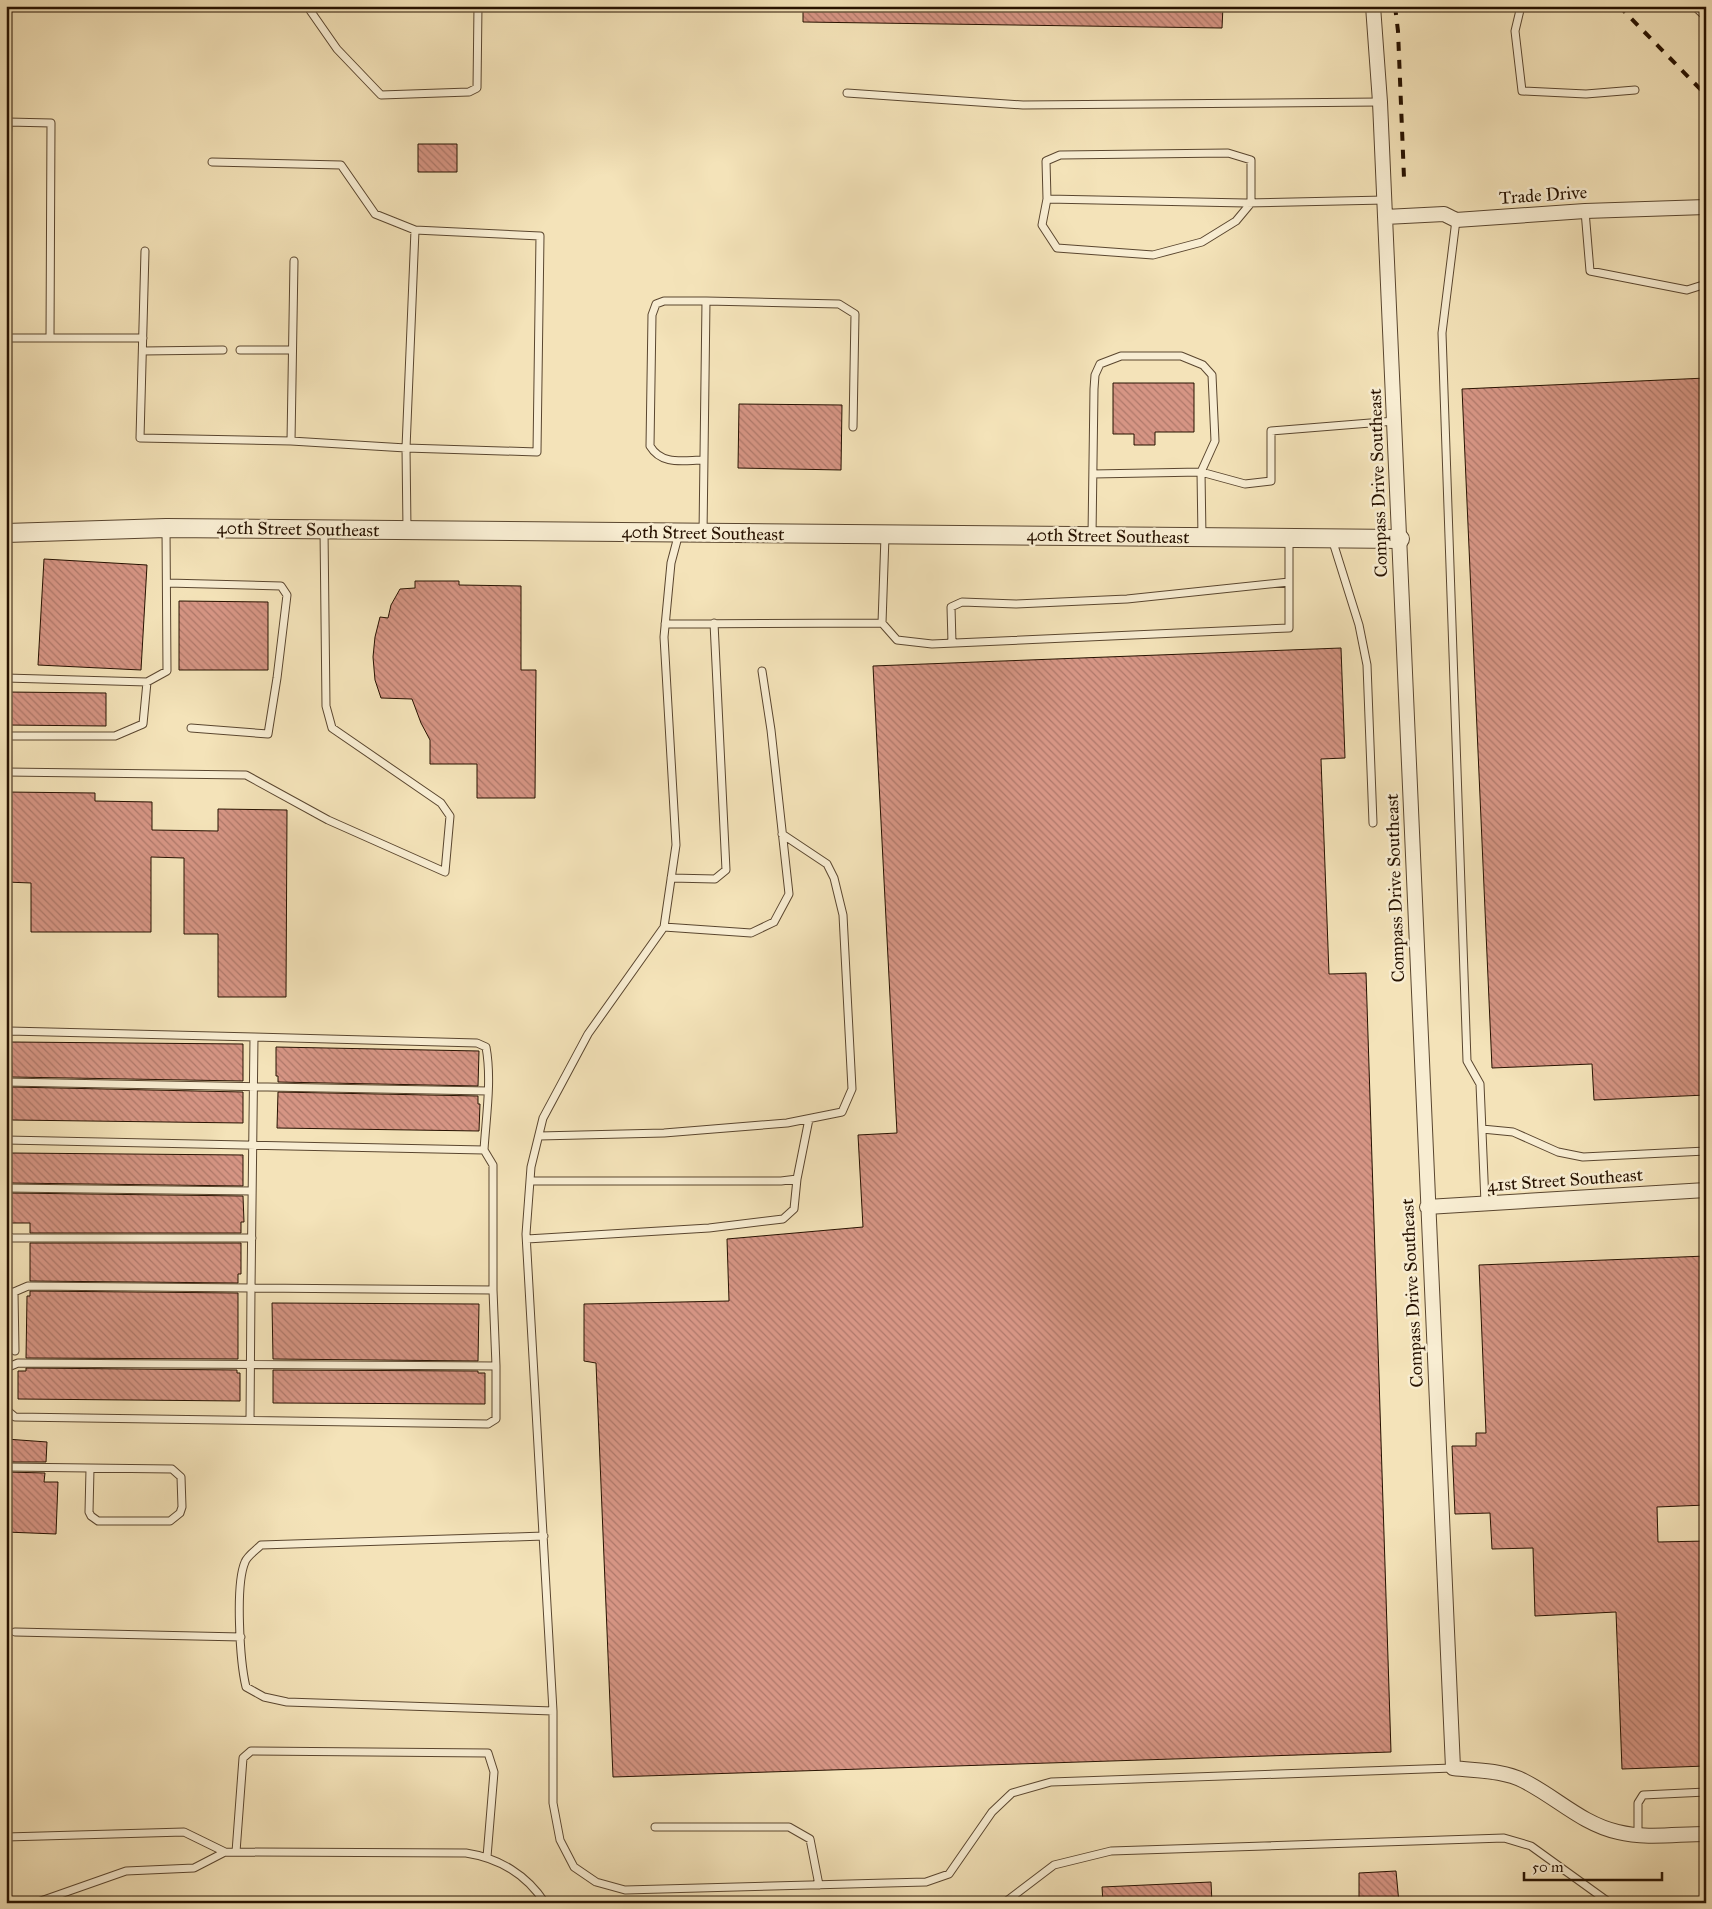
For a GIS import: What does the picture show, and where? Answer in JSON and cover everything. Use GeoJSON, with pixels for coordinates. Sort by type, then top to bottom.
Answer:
{"type":"FeatureCollection","features":[{"type":"Feature","properties":{"kind":"street","name":"Compass Drive Southeast"},"geometry":{"type":"LineString","coordinates":[[1373,6],[1385,200],[1427,1206],[1453,1768]]}},
{"type":"Feature","properties":{"kind":"street","name":"Trade Drive"},"geometry":{"type":"LineString","coordinates":[[1385,217],[1444,214],[1456,220],[1585,210],[1706,207]]}},
{"type":"Feature","properties":{"kind":"street","name":"40th Street Southeast"},"geometry":{"type":"LineString","coordinates":[[6,533],[166,528],[1400,540]]}},
{"type":"Feature","properties":{"kind":"street","name":"41st Street Southeast"},"geometry":{"type":"LineString","coordinates":[[1427,1206],[1706,1190]]}},
{"type":"Feature","properties":{"kind":"street"},"geometry":{"type":"LineString","coordinates":[[1453,1768],[1495,1773],[1523,1781],[1593,1824],[1619,1832],[1638,1834],[1706,1834]]}},
{"type":"Feature","properties":{"kind":"lane"},"geometry":{"type":"LineString","coordinates":[[307,6],[337,49],[381,95],[469,92],[477,88],[478,6]]}},
{"type":"Feature","properties":{"kind":"lane"},"geometry":{"type":"LineString","coordinates":[[1521,6],[1516,31],[1522,91],[1586,94],[1635,90]]}},
{"type":"Feature","properties":{"kind":"lane"},"geometry":{"type":"LineString","coordinates":[[1694,6],[1706,17]]}},
{"type":"Feature","properties":{"kind":"lane"},"geometry":{"type":"LineString","coordinates":[[847,93],[1023,105],[1380,102]]}},
{"type":"Feature","properties":{"kind":"lane"},"geometry":{"type":"LineString","coordinates":[[6,165],[8,122],[50,123],[50,338]]}},
{"type":"Feature","properties":{"kind":"lane"},"geometry":{"type":"LineString","coordinates":[[1228,153],[1251,160],[1251,203],[1236,221],[1202,242],[1153,255],[1057,248],[1042,225],[1047,199],[1046,160],[1060,155],[1228,153]]}},
{"type":"Feature","properties":{"kind":"lane"},"geometry":{"type":"LineString","coordinates":[[145,251],[140,438],[291,441],[406,448],[537,452],[540,236],[415,230],[375,214],[341,165],[212,162]]}},
{"type":"Feature","properties":{"kind":"lane"},"geometry":{"type":"LineString","coordinates":[[1047,199],[1251,203],[1385,200]]}},
{"type":"Feature","properties":{"kind":"lane"},"geometry":{"type":"LineString","coordinates":[[1585,210],[1590,271],[1687,290],[1706,284]]}},
{"type":"Feature","properties":{"kind":"lane"},"geometry":{"type":"LineString","coordinates":[[1456,220],[1442,333],[1467,1061],[1480,1084],[1485,1204]]}},
{"type":"Feature","properties":{"kind":"lane"},"geometry":{"type":"LineString","coordinates":[[407,531],[406,448],[415,230]]}},
{"type":"Feature","properties":{"kind":"lane"},"geometry":{"type":"LineString","coordinates":[[291,441],[294,262]]}},
{"type":"Feature","properties":{"kind":"lane"},"geometry":{"type":"LineString","coordinates":[[704,460],[665,460],[655,454],[650,446],[652,315],[656,304],[664,301],[839,304],[855,314],[853,427]]}},
{"type":"Feature","properties":{"kind":"lane"},"geometry":{"type":"LineString","coordinates":[[704,534],[706,301]]}},
{"type":"Feature","properties":{"kind":"lane"},"geometry":{"type":"LineString","coordinates":[[6,338],[143,338]]}},
{"type":"Feature","properties":{"kind":"lane"},"geometry":{"type":"LineString","coordinates":[[143,351],[223,350]]}},
{"type":"Feature","properties":{"kind":"lane"},"geometry":{"type":"LineString","coordinates":[[240,350],[292,350]]}},
{"type":"Feature","properties":{"kind":"lane"},"geometry":{"type":"LineString","coordinates":[[1092,536],[1095,375],[1100,364],[1121,356],[1181,356],[1203,365],[1212,375],[1215,441],[1201,472],[1202,537]]}},
{"type":"Feature","properties":{"kind":"lane"},"geometry":{"type":"LineString","coordinates":[[1093,474],[1201,472],[1245,484],[1271,481],[1271,430],[1395,421]]}},
{"type":"Feature","properties":{"kind":"lane"},"geometry":{"type":"LineString","coordinates":[[6,678],[147,682],[167,671],[166,528]]}},
{"type":"Feature","properties":{"kind":"lane"},"geometry":{"type":"LineString","coordinates":[[6,772],[246,775],[328,820],[445,872],[450,816],[441,803],[332,728],[326,706],[324,530]]}},
{"type":"Feature","properties":{"kind":"lane"},"geometry":{"type":"LineString","coordinates":[[679,533],[671,563],[664,637],[676,845],[664,927],[588,1034],[543,1118],[530,1181],[527,1239],[554,1711],[552,1803],[560,1840],[574,1866],[596,1882],[625,1890],[926,1882],[949,1874],[992,1812],[1012,1793],[1051,1782],[1453,1768]]}},
{"type":"Feature","properties":{"kind":"lane"},"geometry":{"type":"LineString","coordinates":[[885,535],[882,623],[897,640],[932,644],[1289,628],[1289,538]]}},
{"type":"Feature","properties":{"kind":"lane"},"geometry":{"type":"LineString","coordinates":[[1331,538],[1359,625],[1367,665],[1373,823]]}},
{"type":"Feature","properties":{"kind":"lane"},"geometry":{"type":"LineString","coordinates":[[952,644],[951,607],[962,602],[1016,604],[1127,599],[1289,582]]}},
{"type":"Feature","properties":{"kind":"lane"},"geometry":{"type":"LineString","coordinates":[[167,583],[281,586],[287,595],[268,734],[191,728]]}},
{"type":"Feature","properties":{"kind":"lane"},"geometry":{"type":"LineString","coordinates":[[671,878],[716,879],[726,870],[714,623]]}},
{"type":"Feature","properties":{"kind":"lane"},"geometry":{"type":"LineString","coordinates":[[665,624],[882,623]]}},
{"type":"Feature","properties":{"kind":"lane"},"geometry":{"type":"LineString","coordinates":[[664,927],[751,934],[774,922],[789,894],[771,730],[762,671]]}},
{"type":"Feature","properties":{"kind":"lane"},"geometry":{"type":"LineString","coordinates":[[6,736],[115,736],[143,724],[147,682]]}},
{"type":"Feature","properties":{"kind":"lane"},"geometry":{"type":"LineString","coordinates":[[539,1136],[664,1133],[787,1123],[842,1112],[852,1089],[843,915],[834,878],[827,864],[782,834]]}},
{"type":"Feature","properties":{"kind":"lane"},"geometry":{"type":"LineString","coordinates":[[6,1032],[477,1043],[486,1047],[488,1056],[488,1092],[484,1150],[494,1165],[493,1290],[496,1420],[488,1424],[15,1417],[6,1407]]}},
{"type":"Feature","properties":{"kind":"lane"},"geometry":{"type":"LineString","coordinates":[[250,1420],[254,1037]]}},
{"type":"Feature","properties":{"kind":"lane"},"geometry":{"type":"LineString","coordinates":[[6,1082],[488,1092]]}},
{"type":"Feature","properties":{"kind":"lane"},"geometry":{"type":"LineString","coordinates":[[527,1239],[709,1228],[783,1218],[794,1209],[797,1179],[809,1119]]}},
{"type":"Feature","properties":{"kind":"lane"},"geometry":{"type":"LineString","coordinates":[[1482,1129],[1514,1132],[1558,1152],[1583,1157],[1706,1151]]}},
{"type":"Feature","properties":{"kind":"lane"},"geometry":{"type":"LineString","coordinates":[[6,1140],[484,1150]]}},
{"type":"Feature","properties":{"kind":"lane"},"geometry":{"type":"LineString","coordinates":[[530,1181],[781,1181],[797,1179]]}},
{"type":"Feature","properties":{"kind":"lane"},"geometry":{"type":"LineString","coordinates":[[6,1188],[252,1191]]}},
{"type":"Feature","properties":{"kind":"lane"},"geometry":{"type":"LineString","coordinates":[[6,1235],[12,1238],[252,1238]]}},
{"type":"Feature","properties":{"kind":"lane"},"geometry":{"type":"LineString","coordinates":[[15,1351],[10,1292],[28,1286],[493,1290]]}},
{"type":"Feature","properties":{"kind":"lane"},"geometry":{"type":"LineString","coordinates":[[6,1368],[18,1363],[251,1366],[496,1366]]}},
{"type":"Feature","properties":{"kind":"lane"},"geometry":{"type":"LineString","coordinates":[[6,1467],[172,1470],[181,1478],[182,1507],[180,1513],[170,1521],[98,1521],[89,1512],[90,1469]]}},
{"type":"Feature","properties":{"kind":"lane"},"geometry":{"type":"LineString","coordinates":[[544,1536],[261,1545],[245,1561],[239,1587],[240,1637],[242,1670],[246,1687],[264,1697],[287,1702],[554,1711]]}},
{"type":"Feature","properties":{"kind":"lane"},"geometry":{"type":"LineString","coordinates":[[15,1632],[240,1637]]}},
{"type":"Feature","properties":{"kind":"lane"},"geometry":{"type":"LineString","coordinates":[[236,1852],[242,1758],[251,1750],[488,1753],[494,1772],[487,1857]]}},
{"type":"Feature","properties":{"kind":"lane"},"geometry":{"type":"LineString","coordinates":[[1638,1834],[1638,1803],[1643,1795],[1706,1792]]}},
{"type":"Feature","properties":{"kind":"lane"},"geometry":{"type":"LineString","coordinates":[[655,1827],[789,1827],[810,1839],[819,1885]]}},
{"type":"Feature","properties":{"kind":"lane"},"geometry":{"type":"LineString","coordinates":[[6,1837],[184,1832],[224,1852],[466,1853],[487,1857],[505,1865],[528,1881],[545,1903]]}},
{"type":"Feature","properties":{"kind":"lane"},"geometry":{"type":"LineString","coordinates":[[1004,1903],[1054,1865],[1111,1851],[1504,1838],[1531,1846],[1610,1903]]}},
{"type":"Feature","properties":{"kind":"lane"},"geometry":{"type":"LineString","coordinates":[[36,1903],[126,1872],[194,1868],[224,1852]]}},
{"type":"Feature","properties":{"kind":"building"},"geometry":{"type":"Polygon","coordinates":[[[803,6],[1223,6],[1222,28],[803,22],[803,6]]]}},
{"type":"Feature","properties":{"kind":"building"},"geometry":{"type":"Polygon","coordinates":[[[418,144],[457,144],[457,172],[418,172],[418,144]]]}},
{"type":"Feature","properties":{"kind":"building"},"geometry":{"type":"Polygon","coordinates":[[[1706,378],[1706,1095],[1594,1100],[1592,1064],[1492,1068],[1462,389],[1706,378]]]}},
{"type":"Feature","properties":{"kind":"building"},"geometry":{"type":"Polygon","coordinates":[[[1113,383],[1194,383],[1194,432],[1155,432],[1155,445],[1134,445],[1134,434],[1113,434],[1113,383]]]}},
{"type":"Feature","properties":{"kind":"building"},"geometry":{"type":"Polygon","coordinates":[[[739,404],[842,405],[841,470],[738,468],[739,404]]]}},
{"type":"Feature","properties":{"kind":"building"},"geometry":{"type":"Polygon","coordinates":[[[44,559],[147,565],[141,670],[38,665],[44,559]]]}},
{"type":"Feature","properties":{"kind":"building"},"geometry":{"type":"Polygon","coordinates":[[[415,581],[459,581],[459,585],[521,586],[521,670],[536,670],[535,798],[477,798],[477,764],[430,764],[430,740],[412,699],[381,698],[375,680],[373,657],[380,617],[388,618],[391,605],[400,589],[415,588],[415,581]]]}},
{"type":"Feature","properties":{"kind":"building"},"geometry":{"type":"Polygon","coordinates":[[[179,601],[268,602],[268,670],[179,670],[179,601]]]}},
{"type":"Feature","properties":{"kind":"building"},"geometry":{"type":"Polygon","coordinates":[[[1341,648],[1345,758],[1321,759],[1329,974],[1366,973],[1391,1752],[613,1777],[596,1363],[584,1361],[584,1304],[729,1301],[727,1239],[863,1227],[858,1135],[897,1133],[873,666],[1341,648]]]}},
{"type":"Feature","properties":{"kind":"building"},"geometry":{"type":"Polygon","coordinates":[[[6,692],[106,693],[106,726],[6,725],[6,692]]]}},
{"type":"Feature","properties":{"kind":"building"},"geometry":{"type":"Polygon","coordinates":[[[6,792],[95,793],[95,801],[152,802],[152,830],[218,831],[218,809],[287,810],[286,997],[218,997],[218,934],[184,934],[184,858],[151,857],[151,932],[31,932],[31,883],[6,882],[6,792]]]}},
{"type":"Feature","properties":{"kind":"building"},"geometry":{"type":"Polygon","coordinates":[[[11,1042],[243,1044],[243,1081],[12,1077],[11,1042]]]}},
{"type":"Feature","properties":{"kind":"building"},"geometry":{"type":"Polygon","coordinates":[[[276,1047],[479,1051],[478,1086],[278,1082],[278,1076],[276,1076],[276,1047]]]}},
{"type":"Feature","properties":{"kind":"building"},"geometry":{"type":"Polygon","coordinates":[[[12,1087],[243,1092],[243,1123],[12,1120],[12,1087]]]}},
{"type":"Feature","properties":{"kind":"building"},"geometry":{"type":"Polygon","coordinates":[[[278,1092],[478,1096],[478,1104],[480,1104],[479,1131],[277,1128],[278,1092]]]}},
{"type":"Feature","properties":{"kind":"building"},"geometry":{"type":"Polygon","coordinates":[[[11,1153],[243,1155],[243,1186],[11,1183],[11,1153]]]}},
{"type":"Feature","properties":{"kind":"building"},"geometry":{"type":"Polygon","coordinates":[[[11,1193],[243,1196],[244,1222],[241,1222],[241,1233],[30,1233],[30,1223],[10,1223],[11,1193]]]}},
{"type":"Feature","properties":{"kind":"building"},"geometry":{"type":"Polygon","coordinates":[[[30,1243],[241,1243],[241,1274],[238,1274],[238,1283],[30,1281],[30,1243]]]}},
{"type":"Feature","properties":{"kind":"building"},"geometry":{"type":"Polygon","coordinates":[[[1706,1256],[1706,1505],[1657,1507],[1658,1542],[1706,1541],[1706,1766],[1622,1769],[1616,1612],[1535,1616],[1533,1548],[1492,1549],[1490,1513],[1455,1514],[1452,1446],[1476,1446],[1476,1433],[1486,1433],[1479,1265],[1706,1256]]]}},
{"type":"Feature","properties":{"kind":"building"},"geometry":{"type":"Polygon","coordinates":[[[30,1291],[238,1293],[238,1359],[26,1358],[27,1296],[30,1296],[30,1291]]]}},
{"type":"Feature","properties":{"kind":"building"},"geometry":{"type":"Polygon","coordinates":[[[272,1303],[479,1304],[478,1361],[273,1359],[272,1303]]]}},
{"type":"Feature","properties":{"kind":"building"},"geometry":{"type":"Polygon","coordinates":[[[26,1368],[237,1370],[237,1373],[240,1373],[240,1401],[18,1399],[18,1371],[26,1371],[26,1368]]]}},
{"type":"Feature","properties":{"kind":"building"},"geometry":{"type":"Polygon","coordinates":[[[273,1370],[478,1371],[478,1373],[485,1373],[485,1404],[273,1403],[273,1370]]]}},
{"type":"Feature","properties":{"kind":"building"},"geometry":{"type":"Polygon","coordinates":[[[6,1439],[47,1442],[46,1462],[8,1462],[8,1459],[6,1459],[6,1439]]]}},
{"type":"Feature","properties":{"kind":"building"},"geometry":{"type":"Polygon","coordinates":[[[7,1472],[45,1473],[44,1482],[58,1482],[56,1534],[6,1532],[7,1472]]]}},
{"type":"Feature","properties":{"kind":"building"},"geometry":{"type":"Polygon","coordinates":[[[1396,1871],[1399,1903],[1359,1903],[1359,1873],[1396,1871]]]}},
{"type":"Feature","properties":{"kind":"building"},"geometry":{"type":"Polygon","coordinates":[[[1211,1882],[1212,1903],[1103,1903],[1102,1887],[1211,1882]]]}},
{"type":"Feature","properties":{"kind":"railway"},"geometry":{"type":"LineString","coordinates":[[1395,6],[1398,31],[1404,178]]}},
{"type":"Feature","properties":{"kind":"railway"},"geometry":{"type":"LineString","coordinates":[[1619,6],[1706,95]]}}]}
